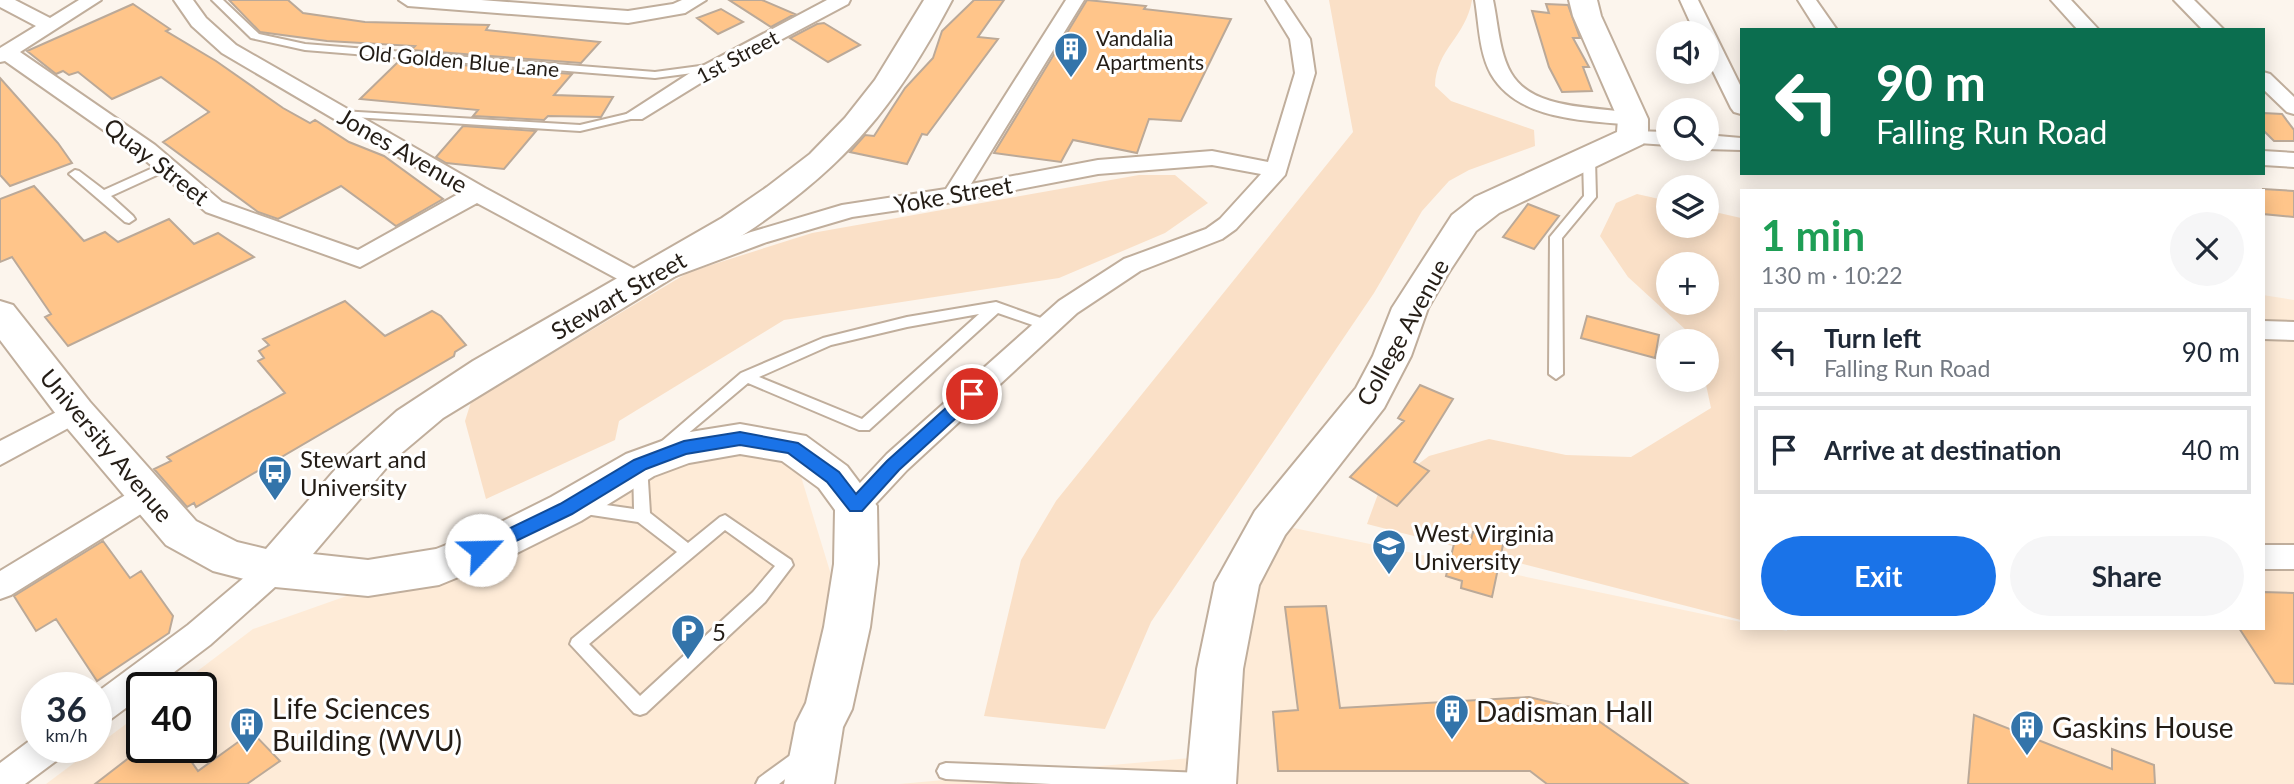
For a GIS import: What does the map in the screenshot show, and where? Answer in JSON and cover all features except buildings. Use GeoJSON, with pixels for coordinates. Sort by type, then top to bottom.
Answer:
{"type":"FeatureCollection","features":[{"type":"Feature","properties":{"kind":"street"},"geometry":{"type":"LineString","coordinates":[[2,0],[51,26]]}},
{"type":"Feature","properties":{"kind":"street"},"geometry":{"type":"LineString","coordinates":[[3,54],[92,0]]}},
{"type":"Feature","properties":{"kind":"street","name":"Jones Avenue"},"geometry":{"type":"LineString","coordinates":[[183,0],[199,22],[229,49],[638,282]]}},
{"type":"Feature","properties":{"kind":"street"},"geometry":{"type":"LineString","coordinates":[[408,0],[628,17],[678,9],[697,0]]}},
{"type":"Feature","properties":{"kind":"street","name":"1st Street"},"geometry":{"type":"LineString","coordinates":[[635,115],[716,66],[841,0]]}},
{"type":"Feature","properties":{"kind":"street","name":"Stewart Street"},"geometry":{"type":"LineString","coordinates":[[275,569],[350,481],[394,435],[452,394],[711,241],[821,161],[860,121],[887,87],[913,50],[938,0]]}},
{"type":"Feature","properties":{"kind":"street"},"geometry":{"type":"LineString","coordinates":[[953,195],[1075,0]]}},
{"type":"Feature","properties":{"kind":"street"},"geometry":{"type":"LineString","coordinates":[[813,765],[847,627],[856,564],[856,506],[897,462],[1068,307],[1132,265],[1214,234],[1228,224],[1278,170],[1306,73],[1300,39],[1275,0]]}},
{"type":"Feature","properties":{"kind":"street"},"geometry":{"type":"LineString","coordinates":[[1484,0],[1500,71],[1507,85],[1535,102],[1644,132]]}},
{"type":"Feature","properties":{"kind":"street"},"geometry":{"type":"LineString","coordinates":[[1583,0],[1587,16],[1644,132]]}},
{"type":"Feature","properties":{"kind":"street"},"geometry":{"type":"LineString","coordinates":[[1689,0],[1700,21]]}},
{"type":"Feature","properties":{"kind":"street"},"geometry":{"type":"LineString","coordinates":[[1807,0],[1826,28]]}},
{"type":"Feature","properties":{"kind":"street"},"geometry":{"type":"LineString","coordinates":[[2060,0],[2087,28]]}},
{"type":"Feature","properties":{"kind":"street"},"geometry":{"type":"LineString","coordinates":[[2183,0],[2212,28]]}},
{"type":"Feature","properties":{"kind":"street","name":"Quay Street"},"geometry":{"type":"LineString","coordinates":[[3,54],[147,150],[214,206],[360,259],[478,193]]}},
{"type":"Feature","properties":{"kind":"street"},"geometry":{"type":"LineString","coordinates":[[1719,61],[1740,106]]}},
{"type":"Feature","properties":{"kind":"street"},"geometry":{"type":"LineString","coordinates":[[2265,80],[2294,108]]}},
{"type":"Feature","properties":{"kind":"street","name":"College Avenue"},"geometry":{"type":"LineString","coordinates":[[1211,783],[1220,670],[1237,583],[1270,523],[1370,398],[1392,356],[1410,308],[1464,223],[1487,205],[1644,132]]}},
{"type":"Feature","properties":{"kind":"street"},"geometry":{"type":"LineString","coordinates":[[1719,143],[1740,144]]}},
{"type":"Feature","properties":{"kind":"street","name":"Yoke Street"},"geometry":{"type":"LineString","coordinates":[[638,282],[759,237],[850,210],[953,195],[1098,167],[1212,158],[1278,170]]}},
{"type":"Feature","properties":{"kind":"street"},"geometry":{"type":"LineString","coordinates":[[2265,158],[2294,160]]}},
{"type":"Feature","properties":{"kind":"street","name":"University Avenue"},"geometry":{"type":"LineString","coordinates":[[0,314],[76,412],[181,533],[228,558],[275,569],[368,578],[439,567],[502,541],[566,509],[640,465],[684,448],[740,439],[792,447],[833,477],[856,506]]}},
{"type":"Feature","properties":{"kind":"street"},"geometry":{"type":"LineString","coordinates":[[2265,330],[2294,331]]}},
{"type":"Feature","properties":{"kind":"street"},"geometry":{"type":"LineString","coordinates":[[0,454],[76,412]]}},
{"type":"Feature","properties":{"kind":"street"},"geometry":{"type":"LineString","coordinates":[[0,586],[147,496]]}},
{"type":"Feature","properties":{"kind":"street"},"geometry":{"type":"LineString","coordinates":[[2265,557],[2294,557]]}},
{"type":"Feature","properties":{"kind":"street"},"geometry":{"type":"LineString","coordinates":[[112,700],[199,635],[275,569]]}},
{"type":"Feature","properties":{"kind":"street"},"geometry":{"type":"LineString","coordinates":[[0,783],[27,763]]}},
{"type":"Feature","properties":{"kind":"lane","name":"Old Golden Blue Lane"},"geometry":{"type":"LineString","coordinates":[[217,0],[255,36],[305,47],[644,75],[716,66]]}},
{"type":"Feature","properties":{"kind":"lane"},"geometry":{"type":"LineString","coordinates":[[341,114],[580,128],[635,115]]}},
{"type":"Feature","properties":{"kind":"lane"},"geometry":{"type":"LineString","coordinates":[[1556,374],[1556,237],[1590,197],[1589,159]]}},
{"type":"Feature","properties":{"kind":"lane"},"geometry":{"type":"LineString","coordinates":[[103,195],[166,166]]}},
{"type":"Feature","properties":{"kind":"lane"},"geometry":{"type":"LineString","coordinates":[[75,174],[129,219]]}},
{"type":"Feature","properties":{"kind":"lane"},"geometry":{"type":"LineString","coordinates":[[642,516],[640,465],[746,377],[828,341],[907,322],[996,307],[1047,326]]}},
{"type":"Feature","properties":{"kind":"lane"},"geometry":{"type":"LineString","coordinates":[[746,377],[864,426],[996,307]]}},
{"type":"Feature","properties":{"kind":"lane"},"geometry":{"type":"LineString","coordinates":[[566,509],[595,507],[642,516],[689,553]]}},
{"type":"Feature","properties":{"kind":"lane"},"geometry":{"type":"LineString","coordinates":[[725,521],[785,565],[759,597],[640,707],[579,644],[689,553],[725,521]]}},
{"type":"Feature","properties":{"kind":"lane"},"geometry":{"type":"LineString","coordinates":[[765,784],[813,765]]}},
{"type":"Feature","properties":{"kind":"lane"},"geometry":{"type":"LineString","coordinates":[[946,771],[1211,783]]}},
{"type":"Feature","properties":{"kind":"shaded area"},"geometry":{"type":"Polygon","coordinates":[[[1329,0],[1472,0],[1464,24],[1440,62],[1435,86],[1451,101],[1534,130],[1535,146],[1469,170],[1449,181],[1422,211],[1374,293],[1151,622],[1105,729],[984,716],[1021,560],[1056,501],[1353,132],[1329,0]]]}},
{"type":"Feature","properties":{"kind":"shaded area"},"geometry":{"type":"Polygon","coordinates":[[[1139,175],[1175,175],[1208,203],[1165,233],[1059,278],[784,320],[619,421],[615,440],[486,499],[465,421],[471,402],[689,272],[812,233],[1139,175]]]}},
{"type":"Feature","properties":{"kind":"shaded area"},"geometry":{"type":"Polygon","coordinates":[[[1637,194],[1656,198],[1656,238],[1719,238],[1719,213],[1740,218],[1740,620],[1367,524],[1378,494],[1429,456],[1489,439],[1566,455],[1631,457],[1711,408],[1708,392],[1719,392],[1719,329],[1685,329],[1670,315],[1719,315],[1719,252],[1656,252],[1656,303],[1628,277],[1600,236],[1616,203],[1637,194]]]}},
{"type":"Feature","properties":{"kind":"shaded area","name":"West Virginia University"},"geometry":{"type":"Polygon","coordinates":[[[2265,295],[2294,300],[2294,784],[899,784],[1213,756],[1270,523],[1740,622],[1740,630],[2265,630],[2265,295]]]}},
{"type":"Feature","properties":{"kind":"shaded area"},"geometry":{"type":"Polygon","coordinates":[[[792,447],[847,627],[810,784],[46,784],[74,763],[112,763],[112,734],[126,724],[126,763],[217,763],[217,672],[196,672],[253,629],[502,541],[640,465],[792,447]]]}},
{"type":"Feature","properties":{"kind":"place","name":"Vandalia Apartments"},"geometry":{"type":"Point","coordinates":[1071,79]}},
{"type":"Feature","properties":{"kind":"place","name":"Stewart and University"},"geometry":{"type":"Point","coordinates":[275,502]}},
{"type":"Feature","properties":{"kind":"place","name":"West Virginia University"},"geometry":{"type":"Point","coordinates":[1389,576]}},
{"type":"Feature","properties":{"kind":"place","name":"5"},"geometry":{"type":"Point","coordinates":[688,661]}},
{"type":"Feature","properties":{"kind":"place","name":"Dadisman Hall"},"geometry":{"type":"Point","coordinates":[1452,741]}},
{"type":"Feature","properties":{"kind":"place","name":"Life Sciences Building (WVU)"},"geometry":{"type":"Point","coordinates":[247,754]}},
{"type":"Feature","properties":{"kind":"place","name":"Gaskins House"},"geometry":{"type":"Point","coordinates":[2027,757]}},
{"type":"Feature","properties":{"kind":"route"},"geometry":{"type":"LineString","coordinates":[[481,550],[566,509],[640,465],[684,448],[740,439],[792,447],[833,477],[856,506],[893,466],[972,394]]}}]}
